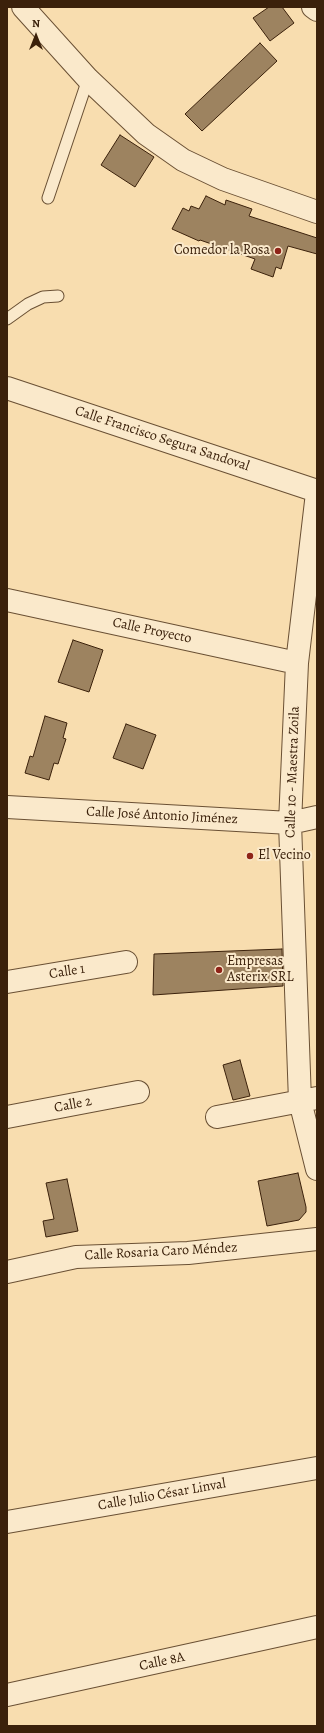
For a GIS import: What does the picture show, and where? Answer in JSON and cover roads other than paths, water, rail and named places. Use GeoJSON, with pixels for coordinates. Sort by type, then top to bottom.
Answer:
{"type":"FeatureCollection","features":[{"type":"Feature","properties":{"kind":"street"},"geometry":{"type":"LineString","coordinates":[[23,7],[88,79],[146,134],[183,160],[223,179],[317,212]]}},
{"type":"Feature","properties":{"kind":"street"},"geometry":{"type":"LineString","coordinates":[[313,7],[317,10]]}},
{"type":"Feature","properties":{"kind":"street","name":"Calle Francisco Segura Sandoval"},"geometry":{"type":"LineString","coordinates":[[7,388],[317,492]]}},
{"type":"Feature","properties":{"kind":"street","name":"Calle 10 - Maestra Zoila"},"geometry":{"type":"LineString","coordinates":[[317,492],[297,663],[290,823],[309,1100],[317,1169]]}},
{"type":"Feature","properties":{"kind":"street","name":"Calle Proyecto"},"geometry":{"type":"LineString","coordinates":[[7,600],[297,663]]}},
{"type":"Feature","properties":{"kind":"street","name":"Calle José Antonio Jiménez"},"geometry":{"type":"LineString","coordinates":[[7,807],[290,823],[317,817]]}},
{"type":"Feature","properties":{"kind":"street","name":"Calle 1"},"geometry":{"type":"LineString","coordinates":[[7,982],[126,962]]}},
{"type":"Feature","properties":{"kind":"street","name":"Calle 2"},"geometry":{"type":"LineString","coordinates":[[7,1117],[138,1092]]}},
{"type":"Feature","properties":{"kind":"street"},"geometry":{"type":"LineString","coordinates":[[217,1117],[309,1100]]}},
{"type":"Feature","properties":{"kind":"street","name":"Calle Rosaria Caro Méndez"},"geometry":{"type":"LineString","coordinates":[[7,1272],[76,1257],[188,1253],[317,1239]]}},
{"type":"Feature","properties":{"kind":"street","name":"Calle Julio César Linval"},"geometry":{"type":"LineString","coordinates":[[7,1522],[317,1468]]}},
{"type":"Feature","properties":{"kind":"street","name":"Calle 8A"},"geometry":{"type":"LineString","coordinates":[[7,1695],[317,1627]]}},
{"type":"Feature","properties":{"kind":"lane"},"geometry":{"type":"LineString","coordinates":[[48,198],[88,79]]}},
{"type":"Feature","properties":{"kind":"lane"},"geometry":{"type":"LineString","coordinates":[[7,319],[28,304],[43,297],[58,296]]}},
{"type":"Feature","properties":{"kind":"place","name":"Comedor la Rosa"},"geometry":{"type":"Point","coordinates":[278,251]}},
{"type":"Feature","properties":{"kind":"place","name":"El Vecino"},"geometry":{"type":"Point","coordinates":[250,856]}},
{"type":"Feature","properties":{"kind":"place","name":"Empresas Asterix SRL"},"geometry":{"type":"Point","coordinates":[219,970]}}]}
